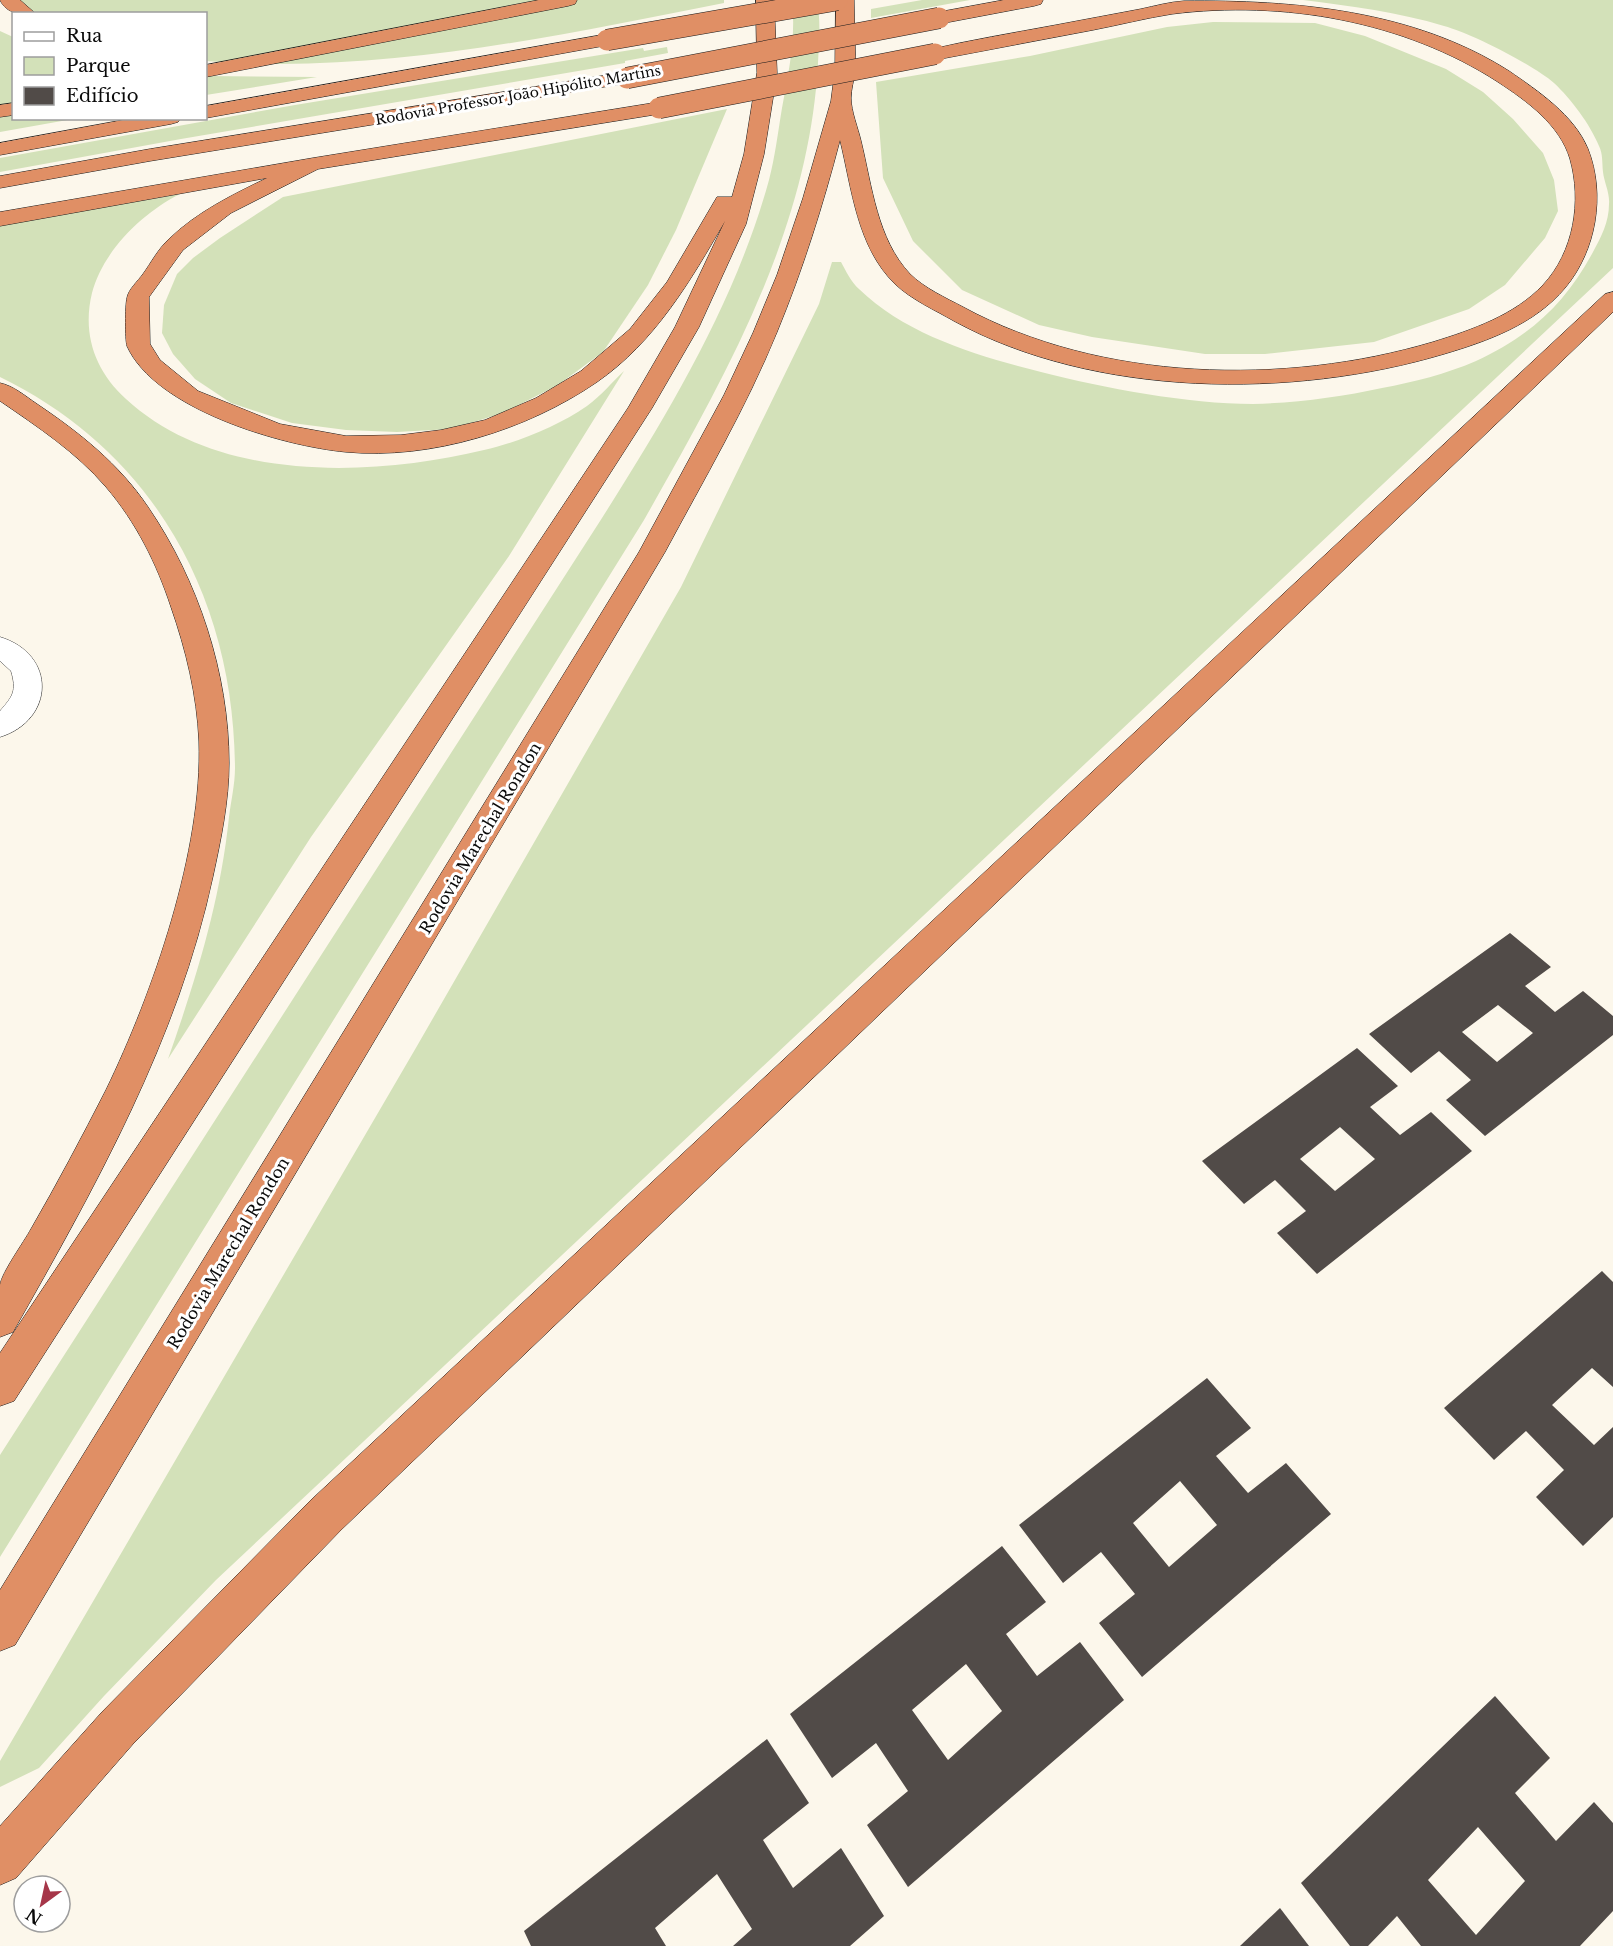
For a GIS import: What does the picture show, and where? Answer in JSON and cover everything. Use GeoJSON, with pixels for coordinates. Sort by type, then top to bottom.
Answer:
{"type":"FeatureCollection","features":[{"type":"Feature","properties":{"kind":"highway"},"geometry":{"type":"LineString","coordinates":[[8,0],[24,12]]}},
{"type":"Feature","properties":{"kind":"highway"},"geometry":{"type":"LineString","coordinates":[[207,71],[568,0]]}},
{"type":"Feature","properties":{"kind":"highway"},"geometry":{"type":"LineString","coordinates":[[0,1387],[640,408],[687,327],[735,224],[754,154],[767,73],[765,0]]}},
{"type":"Feature","properties":{"kind":"highway"},"geometry":{"type":"LineString","coordinates":[[207,112],[837,0]]}},
{"type":"Feature","properties":{"kind":"highway","name":"Rodovia Marechal Rondon"},"geometry":{"type":"LineString","coordinates":[[0,1630],[652,552],[736,394],[765,333],[814,198],[841,101],[845,70],[845,0]]}},
{"type":"Feature","properties":{"kind":"highway","name":"Rodovia Professor João Hipólito Martins"},"geometry":{"type":"LineString","coordinates":[[0,182],[150,155],[627,78],[1034,0]]}},
{"type":"Feature","properties":{"kind":"highway"},"geometry":{"type":"LineString","coordinates":[[0,219],[313,164],[659,108],[1218,0]]}},
{"type":"Feature","properties":{"kind":"highway"},"geometry":{"type":"LineString","coordinates":[[841,101],[875,236],[902,279],[962,319],[1030,345],[1093,363],[1173,373],[1246,378],[1369,367],[1425,354],[1488,332],[1531,307],[1556,285],[1575,254],[1586,221],[1586,188],[1582,159],[1568,130],[1524,89],[1480,61],[1431,39],[1348,17],[1309,10],[1232,4],[1167,9]]}},
{"type":"Feature","properties":{"kind":"highway"},"geometry":{"type":"LineString","coordinates":[[207,56],[306,51]]}},
{"type":"Feature","properties":{"kind":"highway"},"geometry":{"type":"LineString","coordinates":[[0,149],[160,120]]}},
{"type":"Feature","properties":{"kind":"highway"},"geometry":{"type":"LineString","coordinates":[[313,164],[223,208],[175,245],[138,297],[138,344],[151,365],[189,396],[274,431],[346,444],[402,443],[441,438],[493,426],[545,404],[590,376],[638,334],[677,284],[754,154]]}},
{"type":"Feature","properties":{"kind":"highway"},"geometry":{"type":"LineString","coordinates":[[0,1862],[33,1822],[168,1677],[326,1515],[1613,299]]}},
{"type":"Feature","properties":{"kind":"highway"},"geometry":{"type":"LineString","coordinates":[[0,390],[88,453],[120,489],[153,534],[176,581],[195,635],[209,700],[214,762],[206,831],[195,893],[178,956],[146,1043],[73,1193],[0,1319]]}},
{"type":"Feature","properties":{"kind":"street"},"geometry":{"type":"LineString","coordinates":[[0,647],[16,658],[28,674],[28,698],[5,723]]}},
{"type":"Feature","properties":{"kind":"green space"},"geometry":{"type":"Polygon","coordinates":[[[1,0],[724,0],[724,3],[597,28],[466,50],[401,58],[270,64],[207,61],[207,12],[20,12],[1,0]]]}},
{"type":"Feature","properties":{"kind":"green space"},"geometry":{"type":"Polygon","coordinates":[[[792,0],[817,0],[819,47],[811,125],[798,185],[780,244],[758,301],[732,357],[644,520],[0,1557],[0,1455],[602,518],[652,438],[698,355],[738,270],[769,180],[791,54],[792,0]]]}},
{"type":"Feature","properties":{"kind":"green space"},"geometry":{"type":"Polygon","coordinates":[[[922,0],[970,0],[871,18],[871,9],[922,0]]]}},
{"type":"Feature","properties":{"kind":"green space"},"geometry":{"type":"Polygon","coordinates":[[[1303,0],[1613,0],[1613,268],[216,1580],[104,1696],[39,1768],[0,1787],[0,1761],[417,1046],[681,587],[819,304],[832,262],[841,262],[856,286],[898,319],[968,351],[1017,366],[1092,384],[1174,398],[1253,404],[1335,397],[1430,377],[1476,361],[1513,341],[1544,317],[1558,303],[1582,271],[1602,235],[1608,217],[1608,192],[1599,146],[1573,104],[1554,83],[1517,59],[1456,30],[1392,13],[1303,0]]]}},
{"type":"Feature","properties":{"kind":"green space"},"geometry":{"type":"Polygon","coordinates":[[[1213,22],[1315,23],[1365,36],[1446,69],[1483,92],[1513,119],[1543,153],[1554,180],[1558,211],[1545,238],[1505,285],[1469,309],[1374,342],[1265,354],[1205,354],[1092,337],[1039,325],[962,290],[913,241],[883,178],[876,82],[1030,56],[1167,27],[1213,22]]]}},
{"type":"Feature","properties":{"kind":"green space"},"geometry":{"type":"Polygon","coordinates":[[[0,31],[12,37],[12,120],[67,120],[0,132],[0,31]]]}},
{"type":"Feature","properties":{"kind":"green space"},"geometry":{"type":"Polygon","coordinates":[[[667,47],[668,53],[625,61],[625,63],[0,172],[0,158],[295,105],[643,48],[644,51],[667,47]]]}},
{"type":"Feature","properties":{"kind":"green space"},"geometry":{"type":"Polygon","coordinates":[[[207,76],[317,77],[207,95],[207,76]]]}},
{"type":"Feature","properties":{"kind":"green space"},"geometry":{"type":"Polygon","coordinates":[[[727,109],[676,230],[648,285],[603,352],[558,385],[503,413],[451,429],[397,432],[346,430],[292,423],[231,403],[195,379],[173,354],[162,333],[164,305],[177,274],[193,258],[220,238],[283,197],[727,109]]]}},
{"type":"Feature","properties":{"kind":"green space"},"geometry":{"type":"Polygon","coordinates":[[[180,194],[138,223],[105,262],[97,277],[89,308],[90,337],[99,364],[115,388],[126,399],[163,426],[204,446],[249,459],[297,466],[345,468],[440,459],[497,447],[551,427],[587,406],[624,371],[509,556],[311,837],[168,1059],[206,940],[220,880],[234,786],[231,705],[220,646],[201,589],[175,537],[142,489],[102,446],[54,408],[0,377],[0,225],[180,194]]]}},
{"type":"Feature","properties":{"kind":"building"},"geometry":{"type":"Polygon","coordinates":[[[1510,933],[1551,967],[1525,986],[1555,1012],[1583,991],[1613,1016],[1613,1035],[1485,1136],[1446,1100],[1471,1080],[1439,1051],[1411,1073],[1369,1034],[1510,933]],[[1498,1005],[1462,1032],[1497,1062],[1533,1033],[1498,1005]]]}},
{"type":"Feature","properties":{"kind":"building"},"geometry":{"type":"Polygon","coordinates":[[[1357,1048],[1398,1086],[1370,1107],[1400,1135],[1431,1112],[1472,1151],[1317,1274],[1277,1233],[1306,1211],[1275,1180],[1244,1204],[1202,1161],[1357,1048]],[[1340,1127],[1300,1159],[1335,1191],[1375,1159],[1340,1127]]]}},
{"type":"Feature","properties":{"kind":"building"},"geometry":{"type":"Polygon","coordinates":[[[1602,1271],[1613,1282],[1613,1387],[1592,1368],[1552,1405],[1594,1445],[1613,1427],[1613,1517],[1583,1546],[1536,1497],[1564,1470],[1526,1431],[1494,1460],[1444,1408],[1602,1271]]]}},
{"type":"Feature","properties":{"kind":"building"},"geometry":{"type":"Polygon","coordinates":[[[1207,1378],[1251,1428],[1216,1456],[1248,1493],[1286,1463],[1331,1514],[1142,1677],[1099,1623],[1135,1594],[1101,1552],[1063,1583],[1019,1525],[1207,1378]],[[1180,1481],[1133,1523],[1169,1567],[1217,1525],[1180,1481]]]}},
{"type":"Feature","properties":{"kind":"building"},"geometry":{"type":"Polygon","coordinates":[[[1002,1546],[1046,1602],[1006,1634],[1037,1676],[1080,1642],[1124,1700],[908,1887],[867,1825],[908,1791],[876,1743],[832,1778],[790,1714],[1002,1546]],[[966,1664],[912,1710],[948,1760],[1002,1711],[966,1664]]]}},
{"type":"Feature","properties":{"kind":"building"},"geometry":{"type":"Polygon","coordinates":[[[1495,1696],[1550,1758],[1515,1793],[1556,1841],[1594,1802],[1613,1823],[1613,1911],[1580,1946],[1421,1946],[1397,1916],[1368,1946],[1350,1946],[1301,1883],[1495,1696]],[[1478,1827],[1428,1880],[1476,1935],[1525,1881],[1478,1827]]]}},
{"type":"Feature","properties":{"kind":"building"},"geometry":{"type":"Polygon","coordinates":[[[767,1739],[809,1803],[763,1840],[793,1888],[841,1848],[884,1916],[850,1946],[733,1946],[752,1929],[717,1874],[655,1928],[666,1946],[531,1946],[524,1931],[767,1739]]]}},
{"type":"Feature","properties":{"kind":"building"},"geometry":{"type":"Polygon","coordinates":[[[1280,1908],[1309,1946],[1240,1946],[1280,1908]]]}}]}
